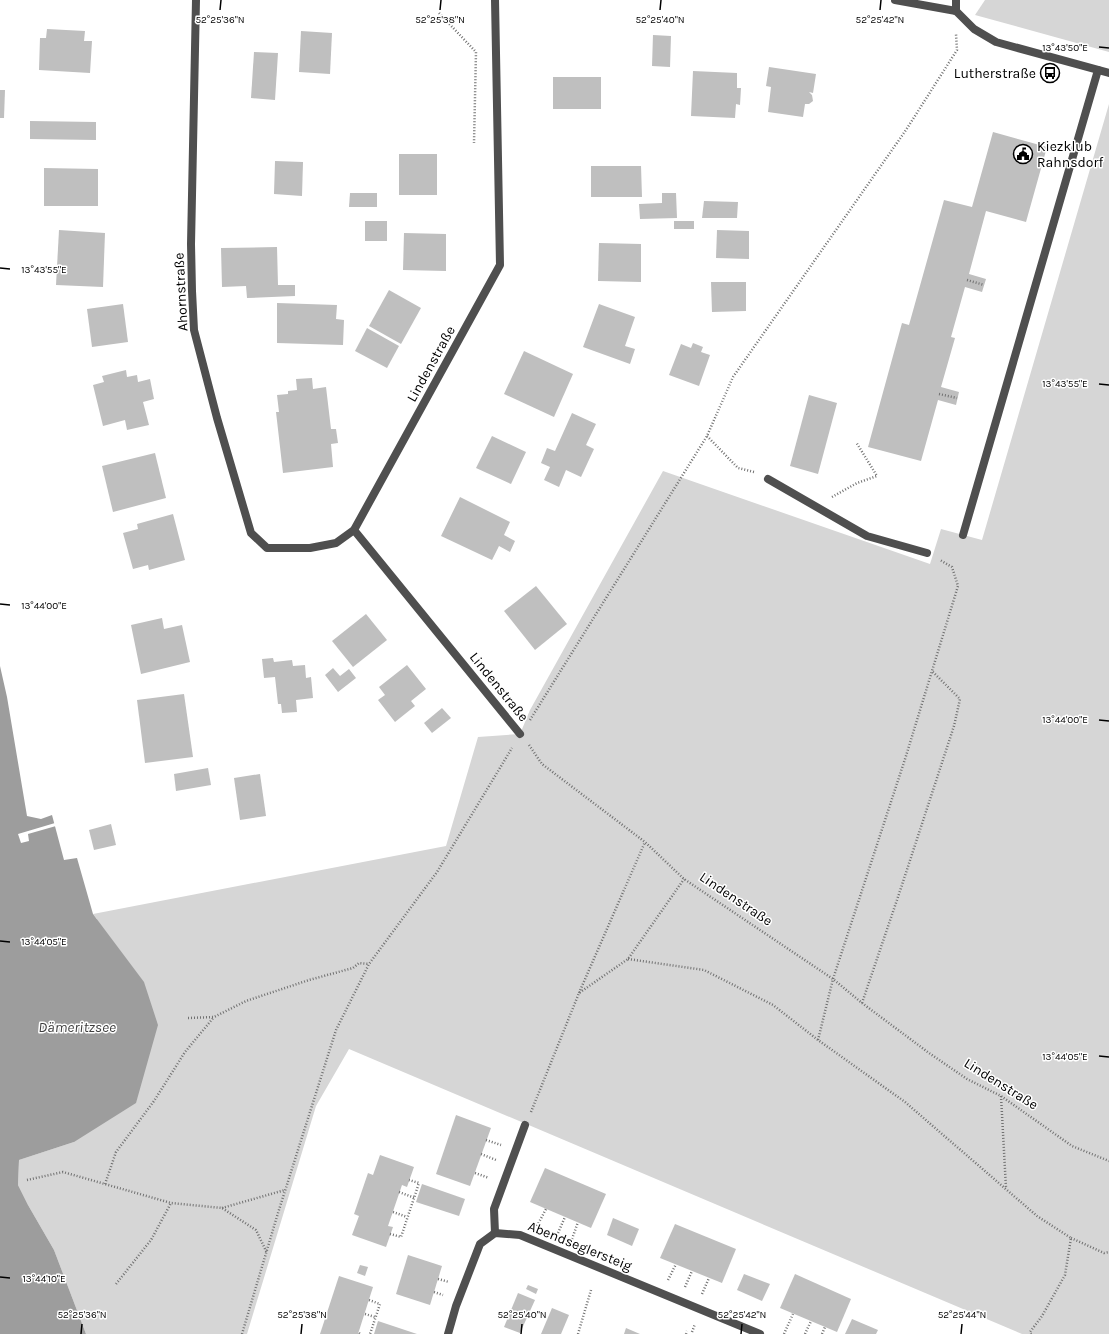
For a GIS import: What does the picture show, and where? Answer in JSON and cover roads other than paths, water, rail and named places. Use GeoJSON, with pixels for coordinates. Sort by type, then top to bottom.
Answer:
{"type":"FeatureCollection","features":[{"type":"Feature","properties":{"kind":"street","name":"Ahornstraße"},"geometry":{"type":"LineString","coordinates":[[196,0],[191,244],[194,330],[217,418],[250,533],[267,548],[310,548],[336,543],[354,530]]}},
{"type":"Feature","properties":{"kind":"street","name":"Lindenstraße"},"geometry":{"type":"LineString","coordinates":[[495,0],[500,265],[354,530],[520,734]]}},
{"type":"Feature","properties":{"kind":"street"},"geometry":{"type":"LineString","coordinates":[[895,0],[956,12],[974,29],[996,42],[1109,73]]}},
{"type":"Feature","properties":{"kind":"street"},"geometry":{"type":"LineString","coordinates":[[956,0],[956,12]]}},
{"type":"Feature","properties":{"kind":"street"},"geometry":{"type":"LineString","coordinates":[[962,535],[1098,70]]}},
{"type":"Feature","properties":{"kind":"street"},"geometry":{"type":"LineString","coordinates":[[768,479],[867,536],[927,554]]}},
{"type":"Feature","properties":{"kind":"street"},"geometry":{"type":"LineString","coordinates":[[448,1334],[456,1306],[480,1244],[495,1233],[494,1209],[525,1125]]}},
{"type":"Feature","properties":{"kind":"street","name":"Abendseglersteig"},"geometry":{"type":"LineString","coordinates":[[495,1233],[520,1235],[760,1334]]}},
{"type":"Feature","properties":{"kind":"water","name":"Dämeritzsee"},"geometry":{"type":"Polygon","coordinates":[[[0,666],[7,697],[27,816],[41,819],[52,815],[64,860],[77,858],[93,914],[144,982],[158,1025],[136,1103],[74,1142],[19,1160],[18,1185],[54,1250],[86,1334],[0,1334],[0,666]]]}},
{"type":"Feature","properties":{"kind":"place","name":"Lutherstraße"},"geometry":{"type":"Point","coordinates":[1050,73]}},
{"type":"Feature","properties":{"kind":"place","name":"Kiezklub Rahnsdorf"},"geometry":{"type":"Point","coordinates":[1023,154]}}]}
